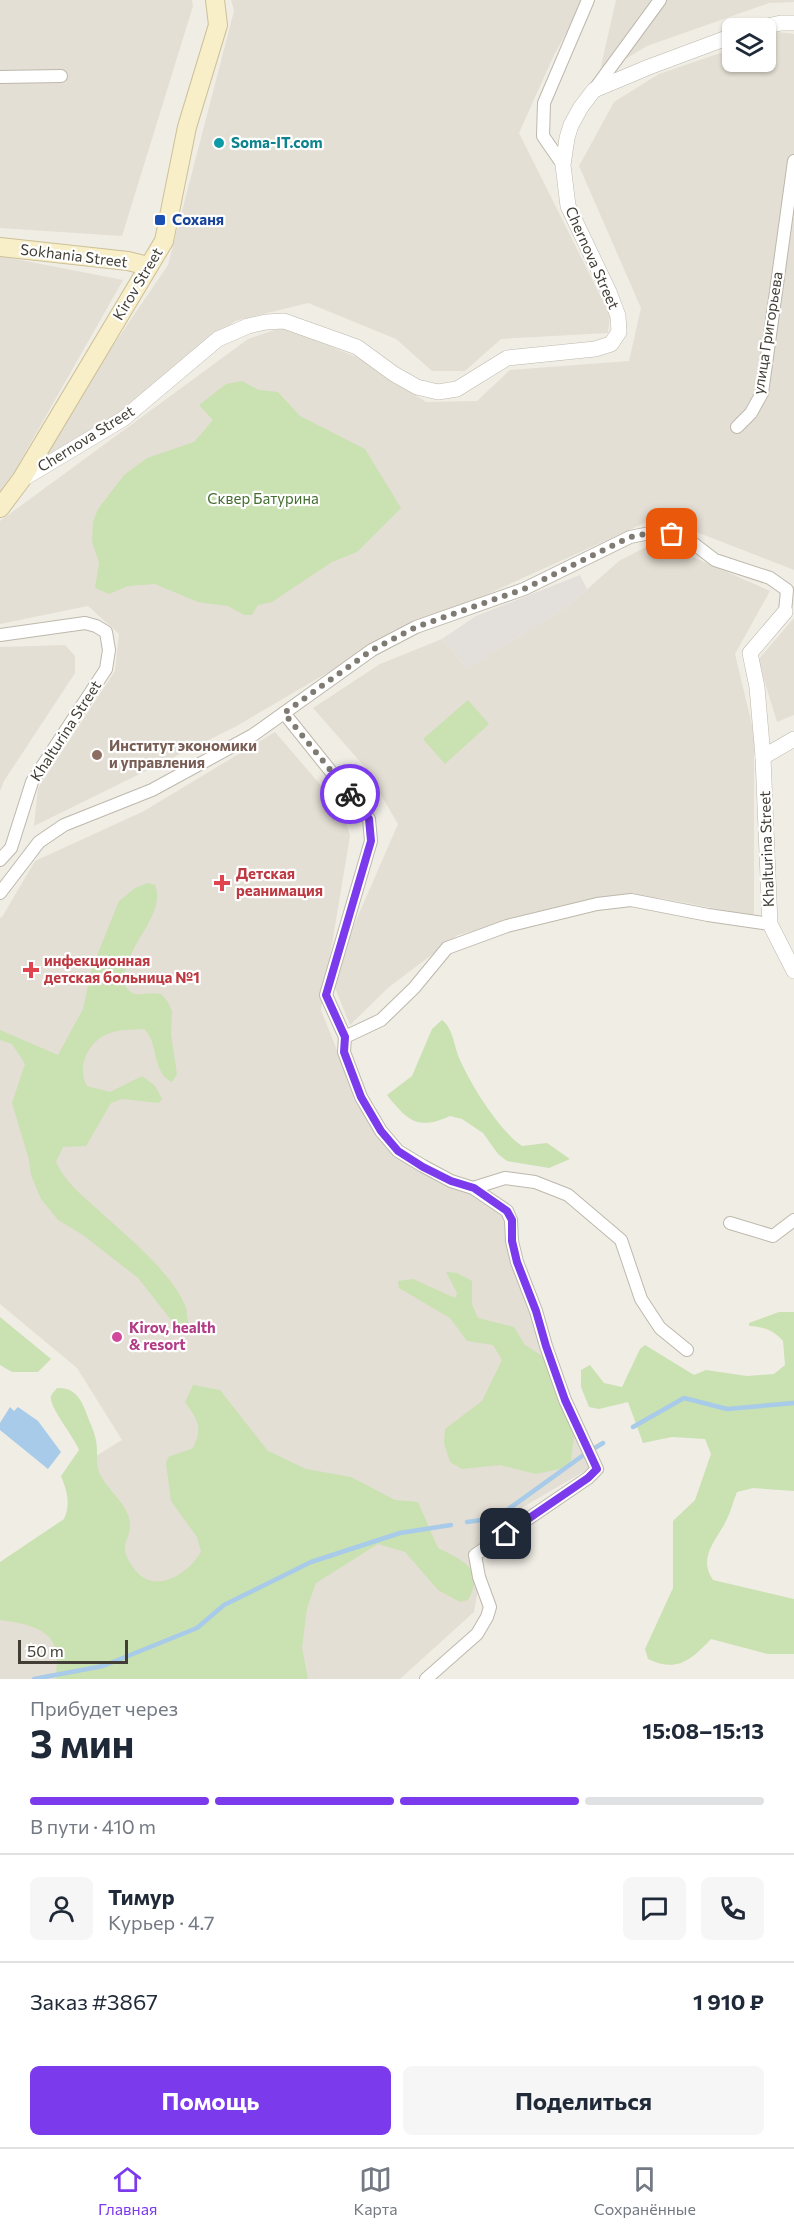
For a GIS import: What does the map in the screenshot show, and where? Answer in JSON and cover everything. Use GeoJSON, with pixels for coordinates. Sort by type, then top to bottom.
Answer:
{"type":"FeatureCollection","features":[{"type":"Feature","properties":{"kind":"main road","name":"Kirov Street"},"geometry":{"type":"LineString","coordinates":[[0,508],[21,480],[164,241],[187,126],[218,25],[215,0]]}},
{"type":"Feature","properties":{"kind":"main road","name":"Sokhania Street"},"geometry":{"type":"LineString","coordinates":[[0,247],[128,261],[148,266]]}},
{"type":"Feature","properties":{"kind":"street"},"geometry":{"type":"LineString","coordinates":[[563,165],[543,136],[544,103],[588,0]]}},
{"type":"Feature","properties":{"kind":"street"},"geometry":{"type":"LineString","coordinates":[[594,90],[660,0]]}},
{"type":"Feature","properties":{"kind":"street"},"geometry":{"type":"LineString","coordinates":[[776,24],[794,23]]}},
{"type":"Feature","properties":{"kind":"street"},"geometry":{"type":"LineString","coordinates":[[594,90],[722,40]]}},
{"type":"Feature","properties":{"kind":"street"},"geometry":{"type":"LineString","coordinates":[[0,77],[61,76]]}},
{"type":"Feature","properties":{"kind":"street","name":"Chernova Street"},"geometry":{"type":"LineString","coordinates":[[21,480],[123,419],[218,339],[248,326],[284,321],[357,347],[393,374],[417,387],[438,392],[457,389],[507,358],[595,349],[611,344],[619,332],[618,316],[609,292],[567,206],[563,165],[571,125],[594,90]]}},
{"type":"Feature","properties":{"kind":"street","name":"улица Григорьева"},"geometry":{"type":"LineString","coordinates":[[737,427],[751,413],[762,393],[794,161]]}},
{"type":"Feature","properties":{"kind":"street"},"geometry":{"type":"LineString","coordinates":[[0,892],[39,842],[64,825],[152,790],[253,735],[372,650],[416,627],[524,589],[630,537],[660,531],[685,537],[715,560],[770,578],[787,590],[785,612]]}},
{"type":"Feature","properties":{"kind":"street","name":"Khalturina Street"},"geometry":{"type":"LineString","coordinates":[[785,612],[750,653],[757,687],[763,757],[770,924],[794,971]]}},
{"type":"Feature","properties":{"kind":"street","name":"Khalturina Street"},"geometry":{"type":"LineString","coordinates":[[0,634],[85,623],[106,632],[109,650],[106,669],[32,782],[11,848],[0,860]]}},
{"type":"Feature","properties":{"kind":"street"},"geometry":{"type":"LineString","coordinates":[[284,713],[369,819],[371,841],[326,995],[345,1037],[344,1052],[361,1097],[381,1131],[398,1151],[451,1181],[474,1188],[507,1211],[512,1220],[512,1241],[517,1262],[565,1400],[597,1469],[588,1478],[475,1555],[479,1577],[490,1608],[477,1634],[426,1679]]}},
{"type":"Feature","properties":{"kind":"street"},"geometry":{"type":"LineString","coordinates":[[763,757],[794,739]]}},
{"type":"Feature","properties":{"kind":"street"},"geometry":{"type":"LineString","coordinates":[[345,1037],[381,1020],[414,988],[447,948],[516,923],[597,904],[631,900],[770,924]]}},
{"type":"Feature","properties":{"kind":"street"},"geometry":{"type":"LineString","coordinates":[[474,1188],[505,1178],[535,1182],[568,1195],[621,1239],[640,1299],[660,1328],[687,1350]]}},
{"type":"Feature","properties":{"kind":"street"},"geometry":{"type":"LineString","coordinates":[[730,1223],[772,1236],[794,1220]]}},
{"type":"Feature","properties":{"kind":"shaded area"},"geometry":{"type":"Polygon","coordinates":[[[0,0],[192,0],[193,6],[122,236],[0,228],[0,0]]]}},
{"type":"Feature","properties":{"kind":"shaded area"},"geometry":{"type":"Polygon","coordinates":[[[231,0],[585,0],[554,55],[519,133],[610,315],[608,333],[501,339],[465,371],[432,371],[396,339],[308,303],[235,321],[116,421],[33,463],[168,265],[234,11],[231,0]]]}},
{"type":"Feature","properties":{"kind":"shaded area"},"geometry":{"type":"Polygon","coordinates":[[[616,0],[794,0],[794,2],[769,3],[647,46],[599,75],[616,0]]]}},
{"type":"Feature","properties":{"kind":"shaded area"},"geometry":{"type":"Polygon","coordinates":[[[776,33],[794,34],[794,570],[658,517],[375,645],[235,727],[34,826],[38,788],[115,671],[119,634],[88,606],[0,624],[0,521],[248,339],[283,327],[364,360],[426,402],[477,401],[510,370],[629,361],[641,308],[579,166],[614,102],[659,74],[722,52],[722,72],[776,72],[776,33]]]}},
{"type":"Feature","properties":{"kind":"shaded area"},"geometry":{"type":"Polygon","coordinates":[[[0,256],[123,280],[0,493],[0,256]]]}},
{"type":"Feature","properties":{"kind":"shaded area"},"geometry":{"type":"Polygon","coordinates":[[[657,541],[770,591],[735,654],[754,733],[754,916],[660,898],[540,915],[458,935],[389,987],[350,1025],[331,978],[398,824],[364,766],[313,708],[380,664],[442,639],[467,668],[567,607],[619,561],[657,541]]]}},
{"type":"Feature","properties":{"kind":"shaded area"},"geometry":{"type":"Polygon","coordinates":[[[580,575],[587,589],[567,607],[467,668],[442,639],[476,616],[580,575]]]}},
{"type":"Feature","properties":{"kind":"shaded area"},"geometry":{"type":"Polygon","coordinates":[[[794,618],[794,715],[777,722],[758,660],[794,618]]]}},
{"type":"Feature","properties":{"kind":"shaded area"},"geometry":{"type":"Polygon","coordinates":[[[65,645],[75,656],[75,673],[4,781],[0,791],[0,647],[65,645]]]}},
{"type":"Feature","properties":{"kind":"shaded area"},"geometry":{"type":"Polygon","coordinates":[[[275,732],[343,811],[350,836],[321,1010],[354,1100],[384,1139],[452,1188],[499,1199],[514,1211],[513,1249],[590,1468],[518,1510],[488,1533],[474,1612],[400,1679],[0,1679],[0,1572],[104,1495],[83,1464],[122,1440],[77,1368],[0,1304],[0,918],[35,861],[144,811],[275,732]]]}},
{"type":"Feature","properties":{"kind":"green space","name":"Сквер Батурина"},"geometry":{"type":"Polygon","coordinates":[[[242,381],[259,390],[278,392],[300,416],[365,449],[401,508],[357,552],[332,562],[272,602],[258,605],[252,615],[244,615],[228,606],[198,602],[155,584],[128,586],[109,594],[95,588],[99,563],[92,541],[93,522],[98,509],[124,475],[147,458],[194,442],[213,420],[199,405],[226,384],[242,381]]]}},
{"type":"Feature","properties":{"kind":"green space"},"geometry":{"type":"Polygon","coordinates":[[[468,700],[489,724],[445,764],[423,739],[468,700]]]}},
{"type":"Feature","properties":{"kind":"green space"},"geometry":{"type":"Polygon","coordinates":[[[148,883],[155,885],[157,901],[133,950],[122,981],[126,988],[134,994],[161,994],[168,1002],[172,1011],[171,1034],[177,1074],[172,1082],[165,1077],[158,1064],[152,1041],[144,1029],[110,1033],[96,1041],[84,1062],[84,1078],[87,1086],[110,1092],[142,1076],[155,1086],[162,1099],[159,1103],[122,1099],[111,1103],[86,1146],[63,1147],[56,1162],[63,1175],[73,1186],[144,1252],[168,1278],[187,1311],[188,1323],[175,1325],[138,1278],[83,1235],[58,1220],[41,1199],[31,1175],[29,1160],[12,1103],[25,1064],[12,1044],[0,1040],[0,1030],[58,1055],[83,1009],[92,968],[119,901],[135,888],[148,883]]]}},
{"type":"Feature","properties":{"kind":"green space"},"geometry":{"type":"Polygon","coordinates":[[[442,1020],[449,1029],[472,1084],[487,1108],[505,1130],[522,1146],[547,1143],[570,1159],[549,1168],[507,1161],[498,1154],[483,1133],[462,1119],[450,1116],[429,1123],[421,1123],[407,1117],[401,1111],[387,1095],[412,1076],[432,1029],[442,1020]]]}},
{"type":"Feature","properties":{"kind":"green space"},"geometry":{"type":"Polygon","coordinates":[[[446,1272],[457,1273],[472,1281],[472,1304],[478,1318],[514,1327],[525,1345],[544,1357],[574,1437],[571,1460],[565,1468],[536,1474],[500,1465],[462,1469],[450,1462],[444,1443],[445,1429],[482,1401],[502,1360],[493,1345],[467,1341],[450,1318],[399,1288],[398,1281],[413,1279],[455,1298],[457,1293],[446,1272]]]}},
{"type":"Feature","properties":{"kind":"green space"},"geometry":{"type":"Polygon","coordinates":[[[779,1312],[794,1312],[794,1491],[753,1488],[737,1492],[727,1519],[710,1549],[707,1564],[713,1580],[794,1599],[794,1654],[768,1654],[711,1639],[697,1653],[683,1662],[667,1665],[658,1663],[648,1659],[645,1649],[673,1588],[673,1521],[695,1500],[711,1454],[705,1439],[672,1437],[643,1443],[628,1402],[599,1409],[589,1407],[581,1387],[581,1370],[590,1365],[604,1383],[622,1387],[640,1349],[645,1345],[694,1375],[706,1370],[747,1376],[774,1374],[785,1365],[783,1341],[772,1332],[764,1328],[749,1326],[749,1323],[779,1312]]]}},
{"type":"Feature","properties":{"kind":"green space"},"geometry":{"type":"Polygon","coordinates":[[[0,1317],[51,1359],[38,1372],[12,1372],[0,1365],[0,1317]]]}},
{"type":"Feature","properties":{"kind":"green space"},"geometry":{"type":"Polygon","coordinates":[[[193,1385],[220,1390],[268,1451],[306,1469],[351,1477],[395,1500],[418,1502],[438,1548],[463,1562],[473,1573],[473,1589],[468,1600],[460,1602],[438,1590],[405,1552],[378,1544],[316,1583],[307,1608],[302,1648],[308,1679],[56,1679],[56,1650],[48,1636],[33,1627],[0,1620],[0,1562],[64,1519],[66,1513],[67,1498],[61,1476],[79,1450],[57,1414],[51,1401],[51,1395],[57,1388],[64,1388],[75,1393],[82,1403],[95,1436],[97,1466],[100,1475],[125,1509],[130,1521],[125,1546],[128,1558],[135,1570],[143,1577],[152,1581],[161,1581],[180,1574],[201,1552],[197,1537],[171,1501],[166,1463],[168,1457],[193,1448],[196,1441],[198,1424],[185,1402],[193,1385]]]}},
{"type":"Feature","properties":{"kind":"water"},"geometry":{"type":"Polygon","coordinates":[[[10,1407],[14,1411],[18,1407],[38,1421],[61,1452],[48,1469],[0,1430],[0,1423],[10,1407]]]}},
{"type":"Feature","properties":{"kind":"waterway"},"geometry":{"type":"LineString","coordinates":[[633,1427],[684,1398],[727,1409],[794,1403]]}},
{"type":"Feature","properties":{"kind":"waterway"},"geometry":{"type":"LineString","coordinates":[[467,1522],[496,1518],[603,1443]]}},
{"type":"Feature","properties":{"kind":"waterway"},"geometry":{"type":"LineString","coordinates":[[34,1679],[103,1666],[197,1628],[224,1605],[311,1562],[400,1533],[451,1525]]}},
{"type":"Feature","properties":{"kind":"way so far"},"geometry":{"type":"LineString","coordinates":[[350,794],[284,713],[372,650],[416,627],[524,589],[630,537],[660,531],[672,534]]}},
{"type":"Feature","properties":{"kind":"place","name":"Soma-IT.com"},"geometry":{"type":"Point","coordinates":[219,143]}},
{"type":"Feature","properties":{"kind":"place","name":"Соханя"},"geometry":{"type":"Point","coordinates":[160,220]}},
{"type":"Feature","properties":{"kind":"place","name":"Институт экономики и управления"},"geometry":{"type":"Point","coordinates":[97,755]}},
{"type":"Feature","properties":{"kind":"place","name":"Детская реанимация"},"geometry":{"type":"Point","coordinates":[222,883]}},
{"type":"Feature","properties":{"kind":"place","name":"инфекционная детская больница №1"},"geometry":{"type":"Point","coordinates":[31,970]}},
{"type":"Feature","properties":{"kind":"place","name":"Kirov, health & resort"},"geometry":{"type":"Point","coordinates":[117,1337]}},
{"type":"Feature","properties":{"kind":"route"},"geometry":{"type":"LineString","coordinates":[[350,794],[369,819],[371,841],[326,995],[345,1037],[344,1052],[361,1097],[377,1126],[398,1151],[451,1181],[474,1188],[507,1211],[512,1220],[512,1241],[517,1262],[536,1311],[546,1346],[565,1400],[597,1469],[588,1478],[506,1534]]}}]}
